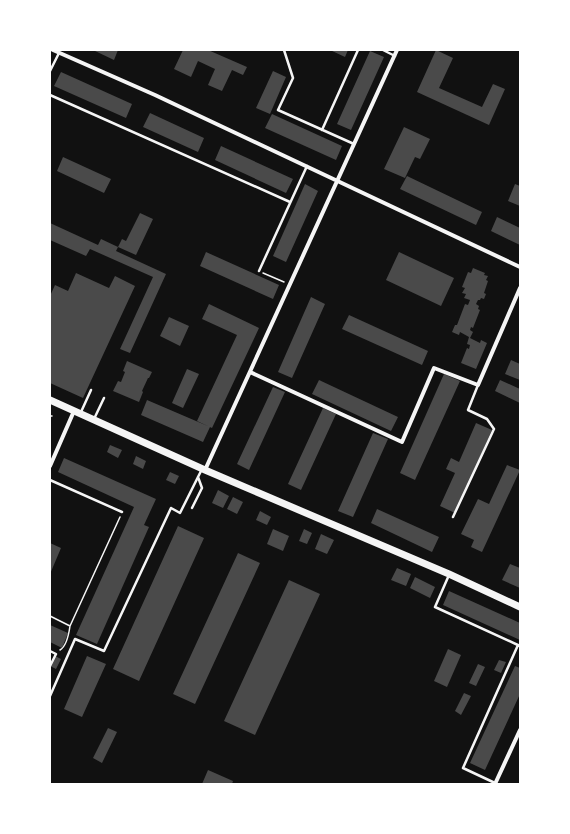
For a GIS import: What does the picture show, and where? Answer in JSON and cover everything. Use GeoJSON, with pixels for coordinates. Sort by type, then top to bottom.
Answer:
{"type":"FeatureCollection","features":[{"type":"Feature","properties":{"kind":"main road"},"geometry":{"type":"LineString","coordinates":[[50,400],[203,469],[449,574],[520,607]]}},
{"type":"Feature","properties":{"kind":"street"},"geometry":{"type":"LineString","coordinates":[[53,50],[148,91],[520,267]]}},
{"type":"Feature","properties":{"kind":"street"},"geometry":{"type":"LineString","coordinates":[[203,469],[250,372],[398,50]]}},
{"type":"Feature","properties":{"kind":"street"},"geometry":{"type":"LineString","coordinates":[[250,372],[402,442],[434,368],[478,385],[520,288]]}},
{"type":"Feature","properties":{"kind":"street"},"geometry":{"type":"LineString","coordinates":[[50,466],[78,412]]}},
{"type":"Feature","properties":{"kind":"street"},"geometry":{"type":"LineString","coordinates":[[495,784],[520,730]]}},
{"type":"Feature","properties":{"kind":"lane"},"geometry":{"type":"LineString","coordinates":[[284,50],[293,78],[278,110],[354,145]]}},
{"type":"Feature","properties":{"kind":"lane"},"geometry":{"type":"LineString","coordinates":[[322,130],[358,50]]}},
{"type":"Feature","properties":{"kind":"lane"},"geometry":{"type":"LineString","coordinates":[[383,50],[395,56]]}},
{"type":"Feature","properties":{"kind":"lane"},"geometry":{"type":"LineString","coordinates":[[50,71],[59,52]]}},
{"type":"Feature","properties":{"kind":"lane"},"geometry":{"type":"LineString","coordinates":[[50,95],[290,202]]}},
{"type":"Feature","properties":{"kind":"lane"},"geometry":{"type":"LineString","coordinates":[[259,271],[307,166]]}},
{"type":"Feature","properties":{"kind":"lane"},"geometry":{"type":"LineString","coordinates":[[453,517],[494,428],[487,419],[468,410],[478,385]]}},
{"type":"Feature","properties":{"kind":"lane"},"geometry":{"type":"LineString","coordinates":[[78,412],[91,390]]}},
{"type":"Feature","properties":{"kind":"lane"},"geometry":{"type":"LineString","coordinates":[[94,419],[104,398]]}},
{"type":"Feature","properties":{"kind":"lane"},"geometry":{"type":"LineString","coordinates":[[50,696],[75,639],[104,651],[171,508],[180,512],[203,469]]}},
{"type":"Feature","properties":{"kind":"lane"},"geometry":{"type":"LineString","coordinates":[[192,508],[202,488],[198,477]]}},
{"type":"Feature","properties":{"kind":"lane"},"geometry":{"type":"LineString","coordinates":[[50,480],[122,512]]}},
{"type":"Feature","properties":{"kind":"lane"},"geometry":{"type":"LineString","coordinates":[[449,574],[434,608],[519,646],[463,768],[495,784]]}},
{"type":"Feature","properties":{"kind":"lane"},"geometry":{"type":"LineString","coordinates":[[50,651],[56,654],[50,666]]}},
{"type":"Feature","properties":{"kind":"path"},"geometry":{"type":"LineString","coordinates":[[259,271],[284,282]]}},
{"type":"Feature","properties":{"kind":"path"},"geometry":{"type":"LineString","coordinates":[[58,651],[63,649],[69,634],[70,626],[122,512]]}},
{"type":"Feature","properties":{"kind":"path"},"geometry":{"type":"LineString","coordinates":[[50,616],[70,626]]}},
{"type":"Feature","properties":{"kind":"building"},"geometry":{"type":"Polygon","coordinates":[[[93,50],[118,50],[114,60],[93,50]]]}},
{"type":"Feature","properties":{"kind":"building"},"geometry":{"type":"Polygon","coordinates":[[[183,50],[208,50],[247,67],[243,75],[232,70],[222,91],[208,85],[215,69],[198,61],[191,77],[174,69],[183,50]]]}},
{"type":"Feature","properties":{"kind":"building"},"geometry":{"type":"Polygon","coordinates":[[[330,50],[348,50],[345,57],[330,50]]]}},
{"type":"Feature","properties":{"kind":"building"},"geometry":{"type":"Polygon","coordinates":[[[436,50],[453,58],[439,88],[482,107],[493,84],[505,89],[489,125],[417,92],[436,50]]]}},
{"type":"Feature","properties":{"kind":"building"},"geometry":{"type":"Polygon","coordinates":[[[370,51],[384,57],[351,130],[337,124],[370,51]]]}},
{"type":"Feature","properties":{"kind":"building"},"geometry":{"type":"Polygon","coordinates":[[[273,71],[286,77],[270,114],[256,108],[273,71]]]}},
{"type":"Feature","properties":{"kind":"building"},"geometry":{"type":"Polygon","coordinates":[[[61,72],[132,104],[126,118],[54,86],[61,72]]]}},
{"type":"Feature","properties":{"kind":"building"},"geometry":{"type":"Polygon","coordinates":[[[150,113],[204,138],[198,152],[143,127],[150,113]]]}},
{"type":"Feature","properties":{"kind":"building"},"geometry":{"type":"Polygon","coordinates":[[[272,114],[342,146],[336,160],[265,128],[272,114]]]}},
{"type":"Feature","properties":{"kind":"building"},"geometry":{"type":"Polygon","coordinates":[[[404,127],[430,139],[420,159],[415,157],[405,178],[384,169],[404,127]]]}},
{"type":"Feature","properties":{"kind":"building"},"geometry":{"type":"Polygon","coordinates":[[[221,146],[293,179],[286,193],[215,160],[221,146]]]}},
{"type":"Feature","properties":{"kind":"building"},"geometry":{"type":"Polygon","coordinates":[[[63,157],[111,179],[104,193],[57,171],[63,157]]]}},
{"type":"Feature","properties":{"kind":"building"},"geometry":{"type":"Polygon","coordinates":[[[407,176],[482,212],[476,225],[400,189],[407,176]]]}},
{"type":"Feature","properties":{"kind":"building"},"geometry":{"type":"Polygon","coordinates":[[[305,184],[318,191],[286,262],[273,256],[305,184]]]}},
{"type":"Feature","properties":{"kind":"building"},"geometry":{"type":"Polygon","coordinates":[[[515,184],[520,186],[520,206],[508,201],[515,184]]]}},
{"type":"Feature","properties":{"kind":"building"},"geometry":{"type":"Polygon","coordinates":[[[140,213],[153,219],[136,255],[118,247],[122,239],[126,241],[140,213]]]}},
{"type":"Feature","properties":{"kind":"building"},"geometry":{"type":"Polygon","coordinates":[[[497,217],[520,228],[520,245],[491,231],[497,217]]]}},
{"type":"Feature","properties":{"kind":"building"},"geometry":{"type":"Polygon","coordinates":[[[50,223],[98,245],[101,239],[118,247],[116,251],[166,274],[130,353],[120,349],[153,277],[90,249],[86,256],[50,240],[50,223]]]}},
{"type":"Feature","properties":{"kind":"building"},"geometry":{"type":"Polygon","coordinates":[[[206,252],[279,285],[273,299],[200,266],[206,252]]]}},
{"type":"Feature","properties":{"kind":"building"},"geometry":{"type":"Polygon","coordinates":[[[399,252],[454,278],[441,306],[386,280],[399,252]]]}},
{"type":"Feature","properties":{"kind":"building"},"geometry":{"type":"Polygon","coordinates":[[[473,268],[485,273],[484,275],[488,276],[484,293],[486,294],[484,299],[481,298],[476,304],[479,306],[478,309],[480,310],[473,328],[471,327],[470,330],[473,332],[470,338],[480,343],[481,340],[487,343],[476,369],[461,363],[467,348],[469,349],[470,345],[467,344],[469,337],[460,332],[459,335],[452,332],[455,325],[457,325],[465,304],[468,305],[470,300],[464,298],[466,294],[462,293],[465,288],[462,287],[468,272],[471,273],[473,268]]]}},
{"type":"Feature","properties":{"kind":"building"},"geometry":{"type":"Polygon","coordinates":[[[76,273],[109,288],[115,276],[135,286],[83,398],[50,383],[50,296],[55,285],[68,291],[76,273]]]}},
{"type":"Feature","properties":{"kind":"building"},"geometry":{"type":"Polygon","coordinates":[[[311,297],[325,304],[292,378],[278,372],[311,297]]]}},
{"type":"Feature","properties":{"kind":"building"},"geometry":{"type":"Polygon","coordinates":[[[209,304],[259,328],[212,428],[197,421],[237,335],[202,319],[209,304]]]}},
{"type":"Feature","properties":{"kind":"building"},"geometry":{"type":"Polygon","coordinates":[[[349,315],[428,351],[422,365],[342,329],[349,315]]]}},
{"type":"Feature","properties":{"kind":"building"},"geometry":{"type":"Polygon","coordinates":[[[169,317],[189,326],[180,346],[160,336],[169,317]]]}},
{"type":"Feature","properties":{"kind":"building"},"geometry":{"type":"Polygon","coordinates":[[[511,360],[520,364],[520,380],[505,374],[511,360]]]}},
{"type":"Feature","properties":{"kind":"building"},"geometry":{"type":"Polygon","coordinates":[[[127,361],[152,372],[142,391],[143,392],[139,402],[113,391],[118,381],[121,382],[127,361]]]}},
{"type":"Feature","properties":{"kind":"building"},"geometry":{"type":"Polygon","coordinates":[[[187,369],[199,374],[183,408],[172,403],[187,369]]]}},
{"type":"Feature","properties":{"kind":"building"},"geometry":{"type":"Polygon","coordinates":[[[444,374],[460,381],[415,480],[400,473],[444,374]]]}},
{"type":"Feature","properties":{"kind":"building"},"geometry":{"type":"Polygon","coordinates":[[[319,380],[398,417],[391,431],[312,394],[319,380]]]}},
{"type":"Feature","properties":{"kind":"building"},"geometry":{"type":"Polygon","coordinates":[[[500,380],[520,389],[520,403],[495,391],[500,380]]]}},
{"type":"Feature","properties":{"kind":"building"},"geometry":{"type":"Polygon","coordinates":[[[273,387],[285,392],[249,470],[237,464],[273,387]]]}},
{"type":"Feature","properties":{"kind":"building"},"geometry":{"type":"Polygon","coordinates":[[[147,400],[210,427],[203,442],[141,415],[147,400]]]}},
{"type":"Feature","properties":{"kind":"building"},"geometry":{"type":"Polygon","coordinates":[[[323,408],[336,414],[301,490],[288,484],[323,408]]]}},
{"type":"Feature","properties":{"kind":"building"},"geometry":{"type":"Polygon","coordinates":[[[476,423],[492,430],[455,513],[440,506],[455,473],[446,469],[451,458],[459,462],[476,423]]]}},
{"type":"Feature","properties":{"kind":"building"},"geometry":{"type":"Polygon","coordinates":[[[373,433],[388,439],[353,517],[338,511],[373,433]]]}},
{"type":"Feature","properties":{"kind":"building"},"geometry":{"type":"Polygon","coordinates":[[[110,445],[122,450],[118,458],[107,452],[110,445]]]}},
{"type":"Feature","properties":{"kind":"building"},"geometry":{"type":"Polygon","coordinates":[[[136,456],[146,461],[143,469],[133,464],[136,456]]]}},
{"type":"Feature","properties":{"kind":"building"},"geometry":{"type":"Polygon","coordinates":[[[64,458],[156,499],[144,525],[149,527],[97,644],[76,635],[134,507],[58,472],[64,458]]]}},
{"type":"Feature","properties":{"kind":"building"},"geometry":{"type":"Polygon","coordinates":[[[507,465],[520,470],[482,552],[471,547],[474,540],[461,534],[478,499],[489,504],[507,465]]]}},
{"type":"Feature","properties":{"kind":"building"},"geometry":{"type":"Polygon","coordinates":[[[170,472],[179,476],[175,484],[166,480],[170,472]]]}},
{"type":"Feature","properties":{"kind":"building"},"geometry":{"type":"Polygon","coordinates":[[[218,490],[229,496],[223,508],[212,503],[218,490]]]}},
{"type":"Feature","properties":{"kind":"building"},"geometry":{"type":"Polygon","coordinates":[[[233,497],[243,502],[237,514],[227,509],[233,497]]]}},
{"type":"Feature","properties":{"kind":"building"},"geometry":{"type":"Polygon","coordinates":[[[377,509],[439,537],[432,552],[371,523],[377,509]]]}},
{"type":"Feature","properties":{"kind":"building"},"geometry":{"type":"Polygon","coordinates":[[[260,511],[271,517],[267,525],[256,520],[260,511]]]}},
{"type":"Feature","properties":{"kind":"building"},"geometry":{"type":"Polygon","coordinates":[[[178,526],[204,538],[139,681],[113,669],[178,526]]]}},
{"type":"Feature","properties":{"kind":"building"},"geometry":{"type":"Polygon","coordinates":[[[273,529],[289,536],[283,551],[267,544],[273,529]]]}},
{"type":"Feature","properties":{"kind":"building"},"geometry":{"type":"Polygon","coordinates":[[[304,529],[312,533],[307,544],[299,541],[304,529]]]}},
{"type":"Feature","properties":{"kind":"building"},"geometry":{"type":"Polygon","coordinates":[[[321,534],[334,540],[327,554],[315,549],[321,534]]]}},
{"type":"Feature","properties":{"kind":"building"},"geometry":{"type":"Polygon","coordinates":[[[50,543],[61,548],[50,574],[50,543]]]}},
{"type":"Feature","properties":{"kind":"building"},"geometry":{"type":"Polygon","coordinates":[[[238,553],[260,563],[195,704],[173,694],[238,553]]]}},
{"type":"Feature","properties":{"kind":"building"},"geometry":{"type":"Polygon","coordinates":[[[510,564],[520,568],[520,588],[502,580],[510,564]]]}},
{"type":"Feature","properties":{"kind":"building"},"geometry":{"type":"Polygon","coordinates":[[[397,568],[411,574],[406,586],[391,580],[397,568]]]}},
{"type":"Feature","properties":{"kind":"building"},"geometry":{"type":"Polygon","coordinates":[[[415,577],[435,587],[430,598],[410,588],[415,577]]]}},
{"type":"Feature","properties":{"kind":"building"},"geometry":{"type":"Polygon","coordinates":[[[289,580],[320,594],[255,735],[224,721],[289,580]]]}},
{"type":"Feature","properties":{"kind":"building"},"geometry":{"type":"Polygon","coordinates":[[[449,591],[520,623],[520,640],[443,605],[449,591]]]}},
{"type":"Feature","properties":{"kind":"building"},"geometry":{"type":"Polygon","coordinates":[[[50,625],[68,633],[62,648],[50,642],[50,625]]]}},
{"type":"Feature","properties":{"kind":"building"},"geometry":{"type":"Polygon","coordinates":[[[448,649],[461,655],[447,687],[434,681],[448,649]]]}},
{"type":"Feature","properties":{"kind":"building"},"geometry":{"type":"Polygon","coordinates":[[[55,656],[61,659],[56,669],[50,666],[55,656]]]}},
{"type":"Feature","properties":{"kind":"building"},"geometry":{"type":"Polygon","coordinates":[[[87,656],[106,664],[82,717],[64,709],[87,656]]]}},
{"type":"Feature","properties":{"kind":"building"},"geometry":{"type":"Polygon","coordinates":[[[499,660],[506,662],[501,673],[494,670],[499,660]]]}},
{"type":"Feature","properties":{"kind":"building"},"geometry":{"type":"Polygon","coordinates":[[[478,664],[485,667],[476,686],[469,683],[478,664]]]}},
{"type":"Feature","properties":{"kind":"building"},"geometry":{"type":"Polygon","coordinates":[[[515,666],[520,668],[520,694],[485,770],[470,763],[515,666]]]}},
{"type":"Feature","properties":{"kind":"building"},"geometry":{"type":"Polygon","coordinates":[[[464,693],[471,696],[461,715],[455,711],[464,693]]]}},
{"type":"Feature","properties":{"kind":"building"},"geometry":{"type":"Polygon","coordinates":[[[108,728],[117,732],[102,763],[93,758],[108,728]]]}},
{"type":"Feature","properties":{"kind":"building"},"geometry":{"type":"Polygon","coordinates":[[[208,770],[233,781],[232,784],[202,784],[208,770]]]}}]}
